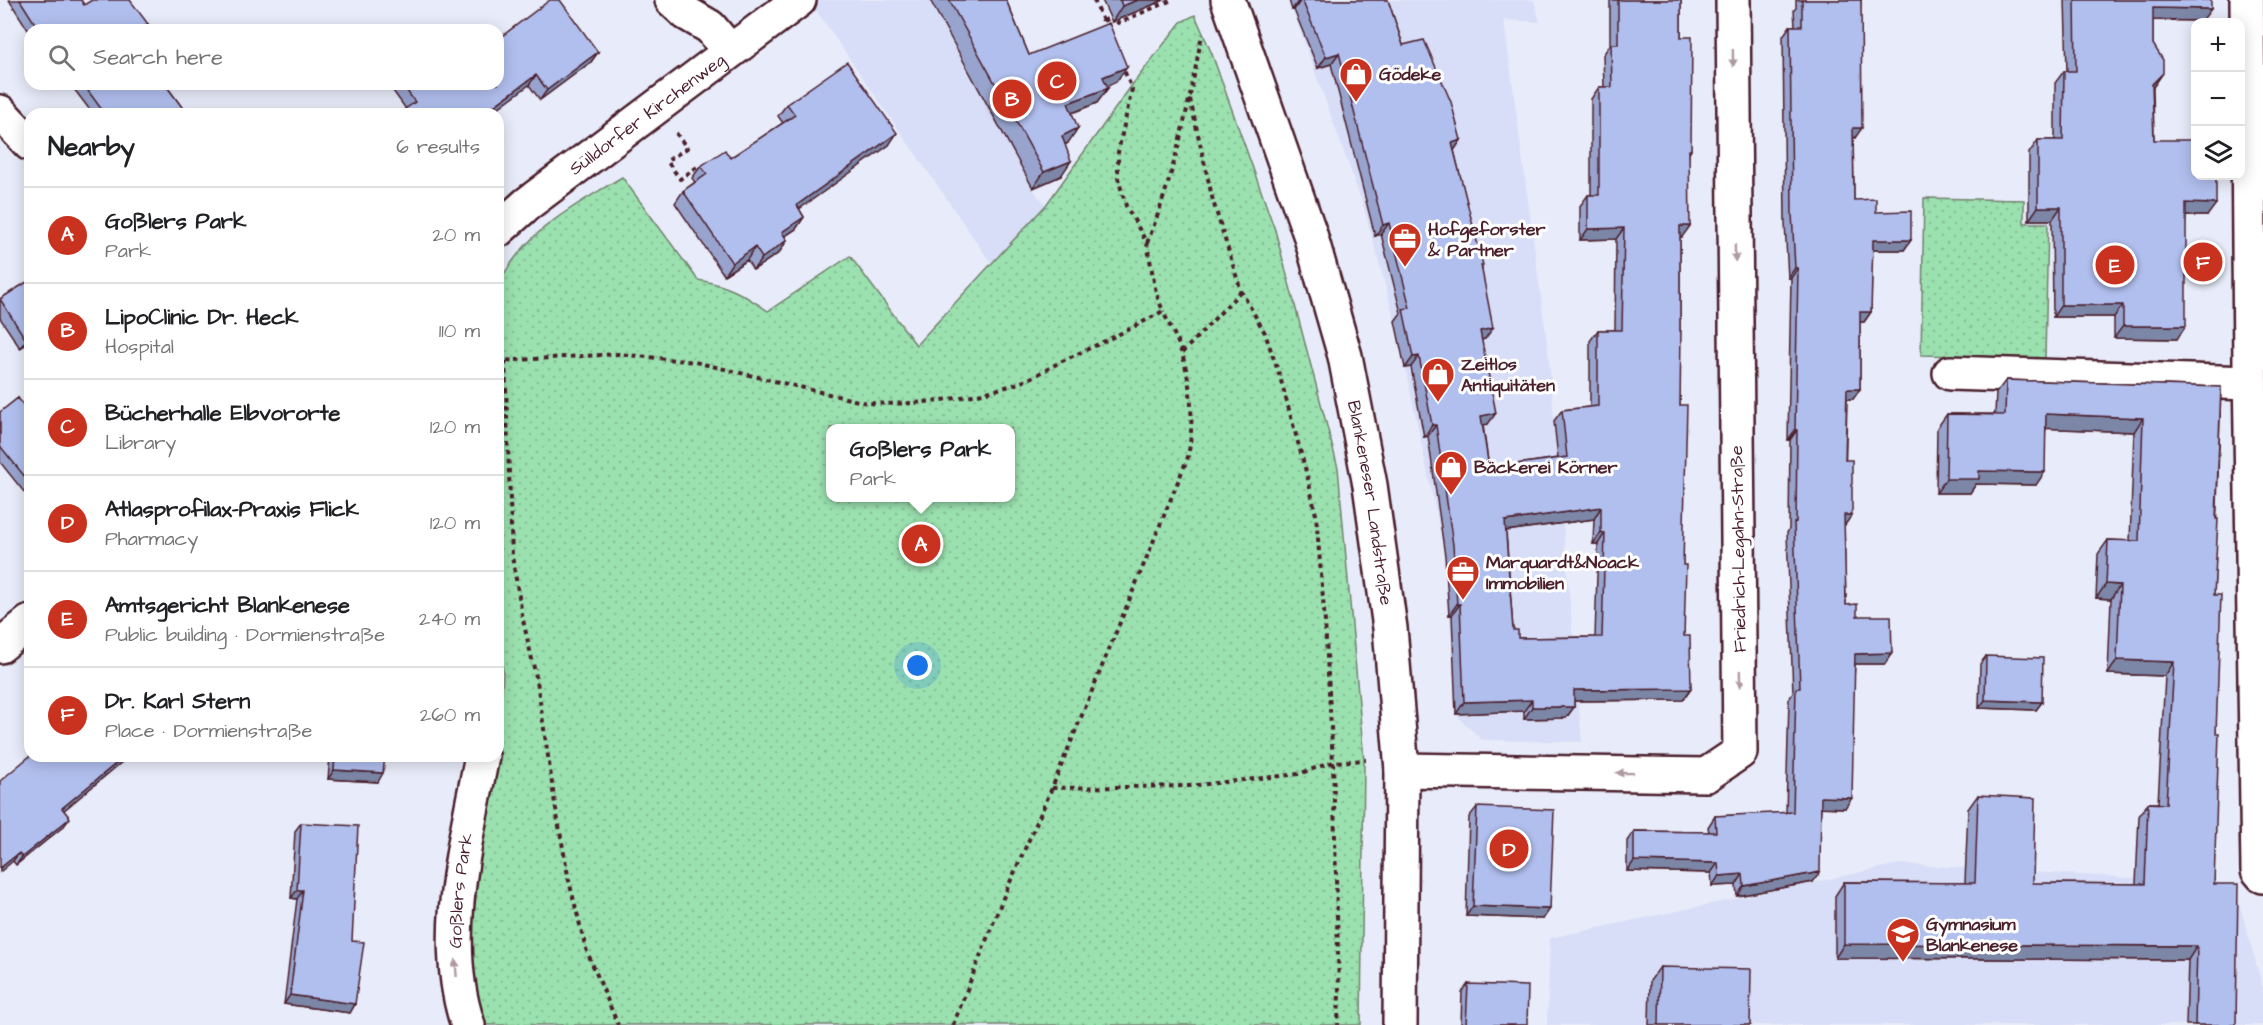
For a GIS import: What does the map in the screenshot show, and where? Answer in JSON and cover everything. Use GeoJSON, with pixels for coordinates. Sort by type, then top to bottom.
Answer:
{"type":"FeatureCollection","features":[{"type":"Feature","properties":{"kind":"street"},"geometry":{"type":"LineString","coordinates":[[672,0],[686,14],[710,27],[730,51]]}},
{"type":"Feature","properties":{"kind":"street","name":"Sülldorfer Kirchenweg"},"geometry":{"type":"LineString","coordinates":[[504,225],[527,204],[799,0]]}},
{"type":"Feature","properties":{"kind":"street","name":"Blankeneser Landstraße"},"geometry":{"type":"LineString","coordinates":[[1228,0],[1310,234],[1345,356],[1370,485],[1389,617],[1402,770],[1400,1025]]}},
{"type":"Feature","properties":{"kind":"street","name":"Friedrich-Legahn-Straße"},"geometry":{"type":"LineString","coordinates":[[1402,770],[1706,775],[1740,752],[1732,0]]}},
{"type":"Feature","properties":{"kind":"street"},"geometry":{"type":"LineString","coordinates":[[2247,0],[2255,59],[2254,373],[2258,870],[2263,876]]}},
{"type":"Feature","properties":{"kind":"street"},"geometry":{"type":"LineString","coordinates":[[0,112],[24,138]]}},
{"type":"Feature","properties":{"kind":"street"},"geometry":{"type":"LineString","coordinates":[[1950,373],[2254,373]]}},
{"type":"Feature","properties":{"kind":"street"},"geometry":{"type":"LineString","coordinates":[[0,646],[24,627]]}},
{"type":"Feature","properties":{"kind":"street","name":"Goßlers Park"},"geometry":{"type":"LineString","coordinates":[[468,1025],[457,983],[455,945],[459,894],[481,762]]}},
{"type":"Feature","properties":{"kind":"path"},"geometry":{"type":"LineString","coordinates":[[1094,0],[1107,30]]}},
{"type":"Feature","properties":{"kind":"path"},"geometry":{"type":"LineString","coordinates":[[1103,21],[1114,16],[1118,23],[1172,0]]}},
{"type":"Feature","properties":{"kind":"path"},"geometry":{"type":"LineString","coordinates":[[1147,243],[1158,215],[1190,99],[1203,27]]}},
{"type":"Feature","properties":{"kind":"path"},"geometry":{"type":"LineString","coordinates":[[953,1025],[1003,898],[1052,788],[1188,457],[1191,440],[1191,402],[1182,353],[1156,293],[1147,243],[1126,206],[1118,178],[1118,152],[1132,89],[1121,63]]}},
{"type":"Feature","properties":{"kind":"path"},"geometry":{"type":"LineString","coordinates":[[1190,99],[1213,201],[1241,291],[1265,333],[1276,366],[1316,515],[1333,762],[1338,1025]]}},
{"type":"Feature","properties":{"kind":"path"},"geometry":{"type":"LineString","coordinates":[[675,133],[687,148],[667,161],[680,179],[700,165],[703,171]]}},
{"type":"Feature","properties":{"kind":"path"},"geometry":{"type":"LineString","coordinates":[[1182,353],[1241,291]]}},
{"type":"Feature","properties":{"kind":"path"},"geometry":{"type":"LineString","coordinates":[[618,1025],[586,949],[569,881],[537,681],[523,620],[514,566],[507,454],[505,361],[619,354],[695,363],[862,402],[882,405],[901,404],[986,393],[1026,380],[1071,356],[1116,337],[1163,311]]}},
{"type":"Feature","properties":{"kind":"path"},"geometry":{"type":"LineString","coordinates":[[1052,788],[1212,784],[1298,774],[1333,762],[1368,760]]}},
{"type":"Feature","properties":{"kind":"shaded area"},"geometry":{"type":"Polygon","coordinates":[[[809,0],[929,0],[1037,195],[1046,205],[991,263],[809,0]]]}},
{"type":"Feature","properties":{"kind":"shaded area"},"geometry":{"type":"Polygon","coordinates":[[[1289,0],[1534,0],[1540,22],[1504,20],[1548,349],[1582,742],[1482,740],[1458,717],[1445,554],[1395,321],[1363,205],[1289,0]]]}},
{"type":"Feature","properties":{"kind":"shaded area","name":"Gymnasium Blankenese"},"geometry":{"type":"Polygon","coordinates":[[[1899,864],[2234,884],[2263,988],[2263,1025],[1547,1025],[1550,938],[1899,864]]]}},
{"type":"Feature","properties":{"kind":"green space"},"geometry":{"type":"Polygon","coordinates":[[[1195,15],[1212,54],[1275,230],[1338,468],[1364,760],[1361,1025],[483,1025],[473,989],[471,893],[493,762],[504,762],[504,276],[510,266],[522,249],[551,222],[622,177],[698,280],[735,291],[768,311],[850,256],[916,345],[1046,205],[1132,85],[1181,22],[1195,15]]]}},
{"type":"Feature","properties":{"kind":"green space"},"geometry":{"type":"Polygon","coordinates":[[[1924,198],[2024,200],[2024,223],[2048,223],[2045,358],[1921,355],[1924,198]]]}},
{"type":"Feature","properties":{"kind":"building"},"geometry":{"type":"Polygon","coordinates":[[[20,0],[81,0],[84,5],[92,0],[130,0],[148,24],[35,24],[20,0]]]}},
{"type":"Feature","properties":{"kind":"building"},"geometry":{"type":"Polygon","coordinates":[[[550,0],[560,0],[598,52],[547,90],[536,75],[491,108],[406,108],[415,102],[406,90],[504,90],[504,34],[550,0]]]}},
{"type":"Feature","properties":{"kind":"building"},"geometry":{"type":"Polygon","coordinates":[[[949,0],[1006,0],[1029,55],[1109,23],[1127,67],[1103,77],[1108,88],[1068,103],[1078,128],[1062,136],[1071,161],[1044,172],[949,0]]]}},
{"type":"Feature","properties":{"kind":"building"},"geometry":{"type":"Polygon","coordinates":[[[1120,0],[1138,0],[1122,6],[1120,0]]]}},
{"type":"Feature","properties":{"kind":"building"},"geometry":{"type":"Polygon","coordinates":[[[1302,0],[1388,0],[1403,45],[1424,40],[1451,102],[1461,140],[1452,143],[1483,265],[1481,265],[1493,328],[1480,331],[1496,413],[1481,416],[1489,468],[1567,457],[1562,410],[1598,406],[1598,330],[1622,330],[1624,228],[1588,229],[1588,195],[1599,195],[1599,87],[1612,87],[1611,44],[1618,44],[1618,0],[1681,0],[1681,37],[1692,37],[1691,150],[1689,150],[1690,226],[1680,226],[1680,405],[1687,405],[1683,565],[1686,565],[1684,636],[1690,636],[1691,689],[1574,690],[1574,707],[1532,707],[1532,700],[1464,702],[1460,604],[1457,604],[1453,545],[1436,425],[1432,425],[1419,356],[1413,357],[1403,309],[1410,308],[1389,223],[1383,225],[1339,53],[1326,57],[1302,0]],[[1601,507],[1505,521],[1513,630],[1518,630],[1518,638],[1602,637],[1605,533],[1601,532],[1601,507]]]}},
{"type":"Feature","properties":{"kind":"building"},"geometry":{"type":"Polygon","coordinates":[[[1802,0],[1861,0],[1862,128],[1853,128],[1854,200],[1876,199],[1876,212],[1911,211],[1911,240],[1873,240],[1871,312],[1860,312],[1860,389],[1847,389],[1845,460],[1852,460],[1852,515],[1844,515],[1846,605],[1857,604],[1857,616],[1891,616],[1892,653],[1855,654],[1852,798],[1821,797],[1820,872],[1744,886],[1743,874],[1719,876],[1718,863],[1634,861],[1634,831],[1716,832],[1715,816],[1793,812],[1796,688],[1800,688],[1794,523],[1796,522],[1798,268],[1795,268],[1792,213],[1790,26],[1802,26],[1802,0]]]}},
{"type":"Feature","properties":{"kind":"building"},"geometry":{"type":"Polygon","coordinates":[[[2075,0],[2211,0],[2211,9],[2153,8],[2153,44],[2163,60],[2163,73],[2152,84],[2154,140],[2191,140],[2191,180],[2216,180],[2216,204],[2186,203],[2186,326],[2123,326],[2123,305],[2061,305],[2061,207],[2038,207],[2038,140],[2063,140],[2064,71],[2076,71],[2075,0]]]}},
{"type":"Feature","properties":{"kind":"building"},"geometry":{"type":"Polygon","coordinates":[[[847,62],[897,133],[797,205],[804,217],[782,232],[787,240],[762,258],[755,247],[732,263],[683,191],[707,174],[701,166],[725,150],[730,158],[795,115],[787,104],[847,62]]]}},
{"type":"Feature","properties":{"kind":"building"},"geometry":{"type":"Polygon","coordinates":[[[87,90],[169,90],[183,108],[101,108],[87,90]]]}},
{"type":"Feature","properties":{"kind":"building"},"geometry":{"type":"Polygon","coordinates":[[[24,284],[24,337],[0,299],[24,284]]]}},
{"type":"Feature","properties":{"kind":"building"},"geometry":{"type":"Polygon","coordinates":[[[2006,380],[2221,387],[2214,595],[2221,595],[2214,884],[2238,884],[2236,1025],[2195,1025],[2197,946],[1844,944],[1844,882],[1975,883],[1978,795],[2035,798],[2033,883],[2145,884],[2148,803],[2166,804],[2174,662],[2117,660],[2120,585],[2106,584],[2108,540],[2139,541],[2143,418],[2046,414],[2045,472],[1979,471],[1979,479],[1946,479],[1947,414],[2005,415],[2006,380]]]}},
{"type":"Feature","properties":{"kind":"building"},"geometry":{"type":"Polygon","coordinates":[[[18,398],[24,406],[24,476],[0,446],[0,412],[18,398]]]}},
{"type":"Feature","properties":{"kind":"building"},"geometry":{"type":"Polygon","coordinates":[[[1986,656],[2043,658],[2042,702],[1985,700],[1986,656]]]}},
{"type":"Feature","properties":{"kind":"building"},"geometry":{"type":"Polygon","coordinates":[[[24,761],[118,762],[62,808],[70,818],[22,857],[19,853],[0,868],[0,781],[24,761]]]}},
{"type":"Feature","properties":{"kind":"building"},"geometry":{"type":"Polygon","coordinates":[[[335,762],[384,762],[383,773],[334,770],[335,762]]]}},
{"type":"Feature","properties":{"kind":"building"},"geometry":{"type":"Polygon","coordinates":[[[1477,807],[1554,810],[1550,909],[1473,906],[1477,807]]]}},
{"type":"Feature","properties":{"kind":"building"},"geometry":{"type":"Polygon","coordinates":[[[301,823],[358,826],[352,941],[364,942],[355,1004],[290,995],[303,890],[297,890],[301,823]]]}},
{"type":"Feature","properties":{"kind":"building"},"geometry":{"type":"Polygon","coordinates":[[[1660,967],[1751,969],[1750,1025],[1659,1025],[1660,967]]]}},
{"type":"Feature","properties":{"kind":"building"},"geometry":{"type":"Polygon","coordinates":[[[1468,984],[1528,986],[1527,1025],[1466,1025],[1468,984]]]}},
{"type":"Feature","properties":{"kind":"place","name":"Bücherhalle Elbvororte"},"geometry":{"type":"Point","coordinates":[1057,81]}},
{"type":"Feature","properties":{"kind":"place","name":"LipoClinic Dr. Heck"},"geometry":{"type":"Point","coordinates":[1012,99]}},
{"type":"Feature","properties":{"kind":"place","name":"Gödeke"},"geometry":{"type":"Point","coordinates":[1356,103]}},
{"type":"Feature","properties":{"kind":"place","name":"Dr. Karl Stern"},"geometry":{"type":"Point","coordinates":[2203,262]}},
{"type":"Feature","properties":{"kind":"place","name":"Amtsgericht Blankenese"},"geometry":{"type":"Point","coordinates":[2115,265]}},
{"type":"Feature","properties":{"kind":"place","name":"Hofgeforster & Partner"},"geometry":{"type":"Point","coordinates":[1405,268]}},
{"type":"Feature","properties":{"kind":"place","name":"Zeitlos Antiquitäten"},"geometry":{"type":"Point","coordinates":[1438,403]}},
{"type":"Feature","properties":{"kind":"place","name":"Bäckerei Körner"},"geometry":{"type":"Point","coordinates":[1451,496]}},
{"type":"Feature","properties":{"kind":"place","name":"Goßlers Park"},"geometry":{"type":"Point","coordinates":[921,544]}},
{"type":"Feature","properties":{"kind":"place","name":"Marquardt&Noack Immobilien"},"geometry":{"type":"Point","coordinates":[1463,601]}},
{"type":"Feature","properties":{"kind":"place","name":"Atlasprofilax-Praxis Flick"},"geometry":{"type":"Point","coordinates":[1509,849]}},
{"type":"Feature","properties":{"kind":"place","name":"Gymnasium Blankenese"},"geometry":{"type":"Point","coordinates":[1903,963]}}]}
